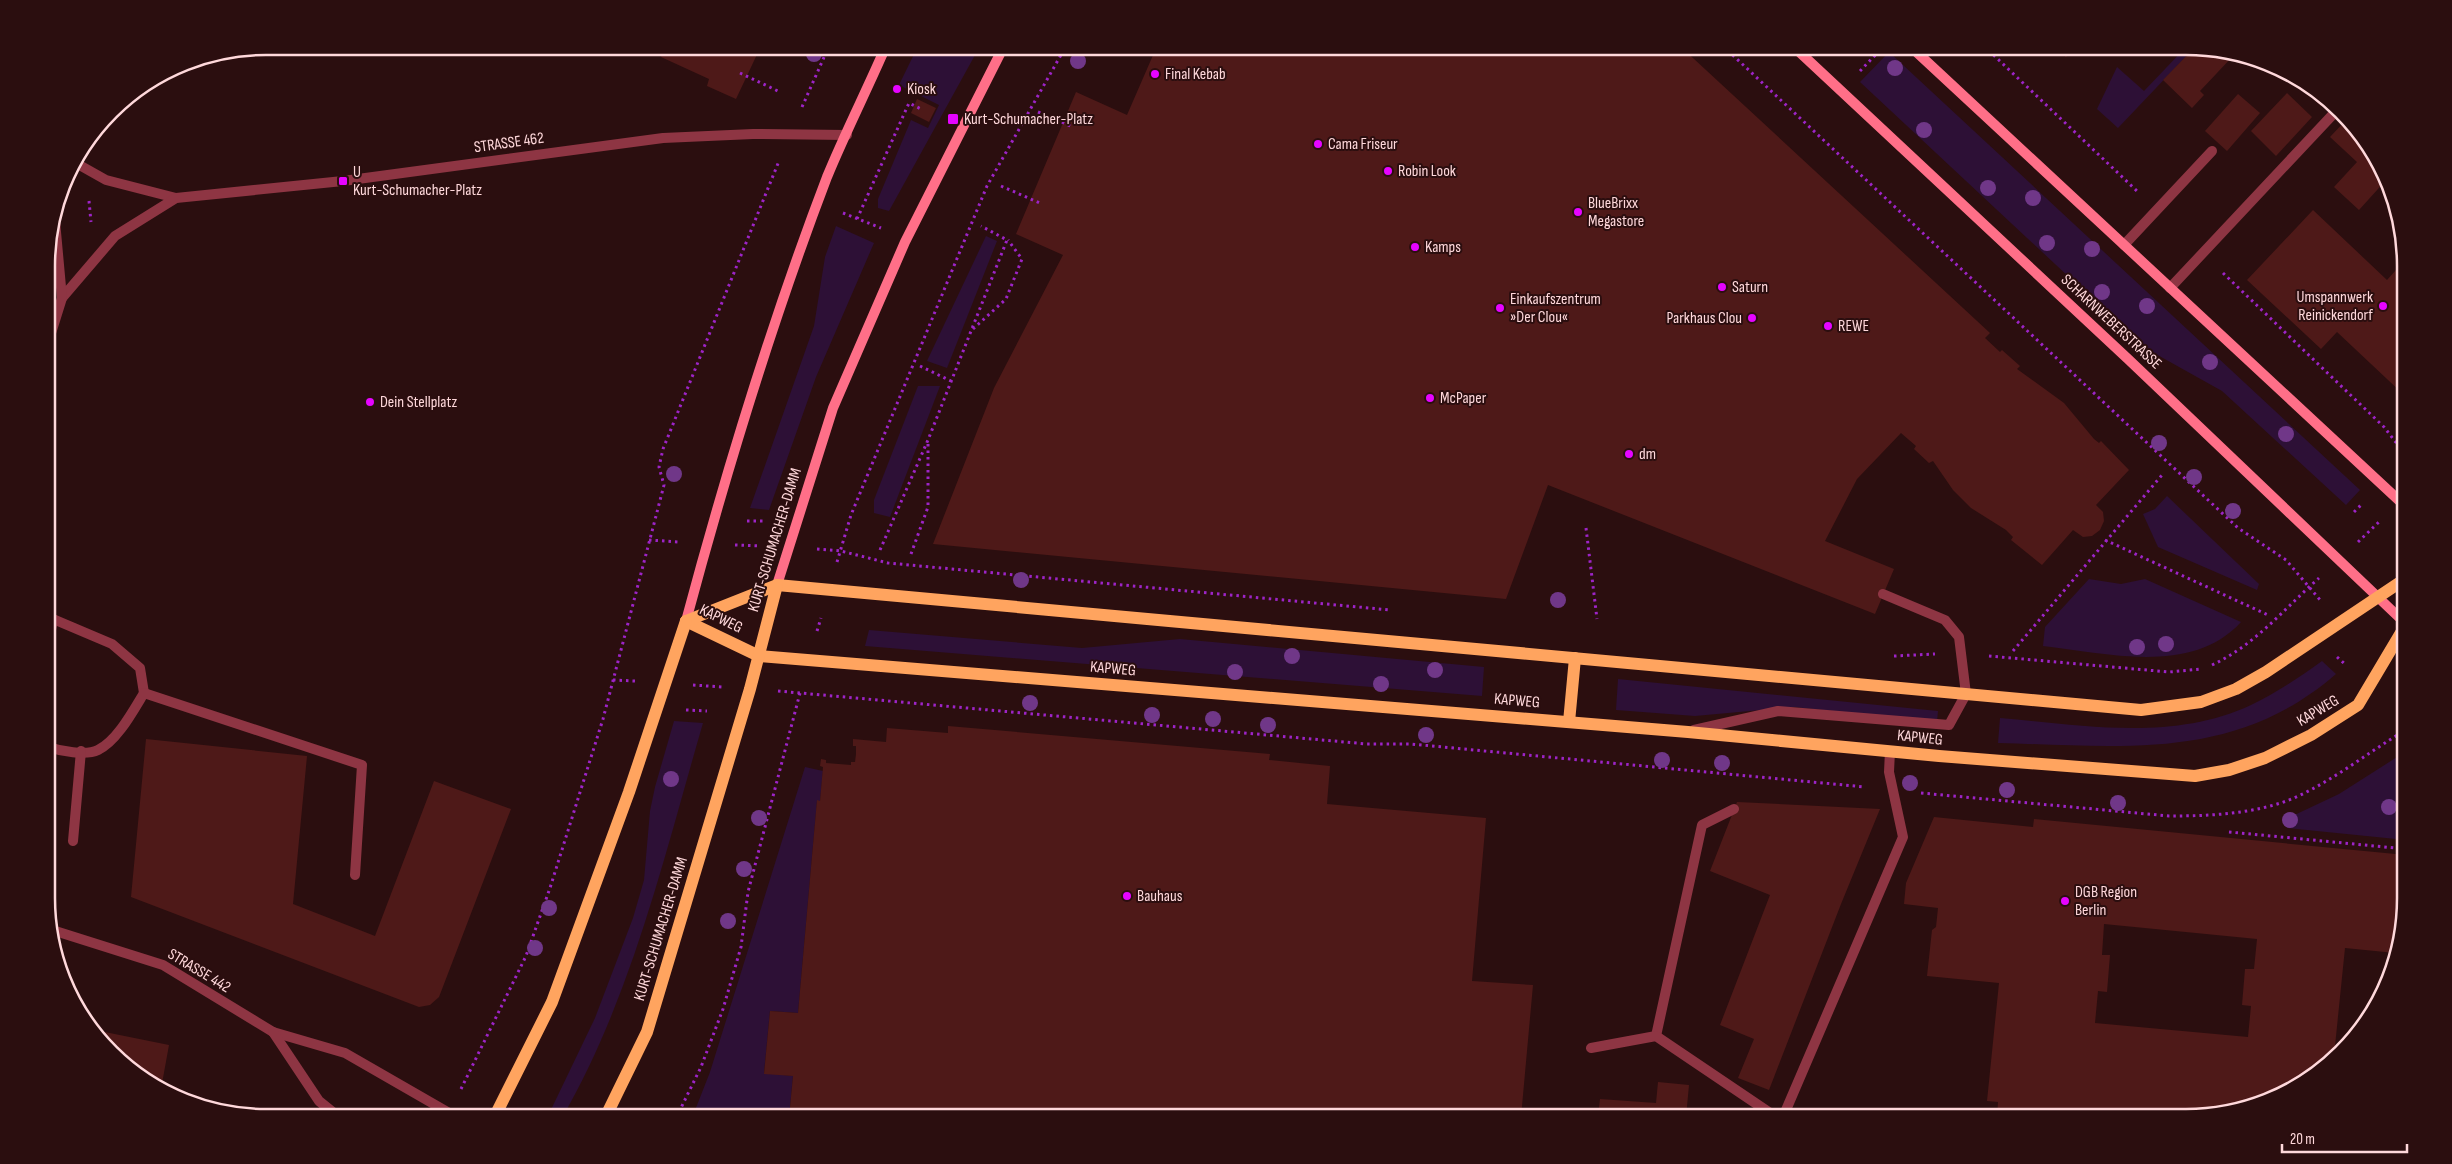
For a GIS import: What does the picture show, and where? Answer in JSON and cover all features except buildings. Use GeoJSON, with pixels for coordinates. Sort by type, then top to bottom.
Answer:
{"type":"FeatureCollection","features":[{"type":"Feature","properties":{"kind":"main road"},"geometry":{"type":"LineString","coordinates":[[498,1109],[552,1002],[629,792],[686,621],[722,491],[759,372],[828,176],[882,55]]}},
{"type":"Feature","properties":{"kind":"main road","name":"KURT-SCHUMACHER-DAMM"},"geometry":{"type":"LineString","coordinates":[[608,1109],[647,1032],[759,656],[777,585],[834,408],[906,242],[1000,55]]}},
{"type":"Feature","properties":{"kind":"main road","name":"SCHARNWEBERSTRASSE"},"geometry":{"type":"LineString","coordinates":[[1806,55],[2128,358],[2397,616]]}},
{"type":"Feature","properties":{"kind":"main road"},"geometry":{"type":"LineString","coordinates":[[1920,55],[2397,499]]}},
{"type":"Feature","properties":{"kind":"main road","name":"KAPWEG"},"geometry":{"type":"LineString","coordinates":[[686,621],[777,585],[2141,710],[2201,702],[2236,689],[2266,672],[2397,584]]}},
{"type":"Feature","properties":{"kind":"main road","name":"KAPWEG"},"geometry":{"type":"LineString","coordinates":[[686,621],[759,656],[1569,722],[2195,776],[2229,770],[2266,758],[2311,735],[2358,705],[2397,638]]}},
{"type":"Feature","properties":{"kind":"main road"},"geometry":{"type":"LineString","coordinates":[[1569,722],[1575,658]]}},
{"type":"Feature","properties":{"kind":"street"},"geometry":{"type":"LineString","coordinates":[[2170,288],[2333,115]]}},
{"type":"Feature","properties":{"kind":"street","name":"STRASSE 462"},"geometry":{"type":"LineString","coordinates":[[80,166],[106,180],[176,198],[343,181],[663,138],[753,134],[847,135]]}},
{"type":"Feature","properties":{"kind":"street"},"geometry":{"type":"LineString","coordinates":[[2124,245],[2212,151]]}},
{"type":"Feature","properties":{"kind":"street","name":"STRASSE 462"},"geometry":{"type":"LineString","coordinates":[[62,298],[115,236],[176,198]]}},
{"type":"Feature","properties":{"kind":"street"},"geometry":{"type":"LineString","coordinates":[[55,320],[62,298],[57,240]]}},
{"type":"Feature","properties":{"kind":"street"},"geometry":{"type":"LineString","coordinates":[[1688,732],[1778,712],[1949,726],[1966,694],[1959,637],[1945,620],[1883,594]]}},
{"type":"Feature","properties":{"kind":"street"},"geometry":{"type":"LineString","coordinates":[[55,618],[112,644],[140,668],[144,693],[124,727],[97,751],[64,752],[55,749]]}},
{"type":"Feature","properties":{"kind":"street"},"geometry":{"type":"LineString","coordinates":[[144,693],[362,765],[355,875]]}},
{"type":"Feature","properties":{"kind":"street"},"geometry":{"type":"LineString","coordinates":[[73,842],[81,751]]}},
{"type":"Feature","properties":{"kind":"street"},"geometry":{"type":"LineString","coordinates":[[1786,1109],[1904,837],[1889,772],[1890,751]]}},
{"type":"Feature","properties":{"kind":"street"},"geometry":{"type":"LineString","coordinates":[[1656,1036],[1702,825],[1734,809]]}},
{"type":"Feature","properties":{"kind":"street","name":"STRASSE 442"},"geometry":{"type":"LineString","coordinates":[[58,932],[163,964],[272,1032],[345,1053],[443,1109]]}},
{"type":"Feature","properties":{"kind":"street","name":"STRASSE 442"},"geometry":{"type":"LineString","coordinates":[[272,1032],[319,1102],[328,1109]]}},
{"type":"Feature","properties":{"kind":"street"},"geometry":{"type":"LineString","coordinates":[[1591,1048],[1656,1036],[1764,1109]]}},
{"type":"Feature","properties":{"kind":"path"},"geometry":{"type":"LineString","coordinates":[[804,102],[825,55]]}},
{"type":"Feature","properties":{"kind":"path"},"geometry":{"type":"LineString","coordinates":[[680,1109],[702,1066],[742,947],[748,892],[809,660],[851,515],[987,186],[1061,55]]}},
{"type":"Feature","properties":{"kind":"path"},"geometry":{"type":"LineString","coordinates":[[1733,55],[2238,528],[2286,560]]}},
{"type":"Feature","properties":{"kind":"path"},"geometry":{"type":"LineString","coordinates":[[1854,77],[1875,55]]}},
{"type":"Feature","properties":{"kind":"path"},"geometry":{"type":"LineString","coordinates":[[740,73],[780,92]]}},
{"type":"Feature","properties":{"kind":"path"},"geometry":{"type":"LineString","coordinates":[[857,219],[909,103],[923,110]]}},
{"type":"Feature","properties":{"kind":"path"},"geometry":{"type":"LineString","coordinates":[[1038,112],[1073,127]]}},
{"type":"Feature","properties":{"kind":"path"},"geometry":{"type":"LineString","coordinates":[[88,172],[94,261]]}},
{"type":"Feature","properties":{"kind":"path"},"geometry":{"type":"LineString","coordinates":[[456,1109],[526,956],[550,888],[603,719],[664,485],[659,467],[663,449],[770,182]]}},
{"type":"Feature","properties":{"kind":"path"},"geometry":{"type":"LineString","coordinates":[[1001,186],[1042,204]]}},
{"type":"Feature","properties":{"kind":"path"},"geometry":{"type":"LineString","coordinates":[[842,212],[881,228]]}},
{"type":"Feature","properties":{"kind":"path"},"geometry":{"type":"LineString","coordinates":[[972,330],[1006,299],[1022,259],[1007,240],[981,226]]}},
{"type":"Feature","properties":{"kind":"path"},"geometry":{"type":"LineString","coordinates":[[880,550],[928,440],[1007,240]]}},
{"type":"Feature","properties":{"kind":"path"},"geometry":{"type":"LineString","coordinates":[[920,366],[952,381]]}},
{"type":"Feature","properties":{"kind":"path"},"geometry":{"type":"LineString","coordinates":[[911,554],[928,507],[928,440]]}},
{"type":"Feature","properties":{"kind":"path"},"geometry":{"type":"LineString","coordinates":[[2013,651],[2105,540],[2162,475]]}},
{"type":"Feature","properties":{"kind":"path"},"geometry":{"type":"LineString","coordinates":[[747,521],[765,521]]}},
{"type":"Feature","properties":{"kind":"path"},"geometry":{"type":"LineString","coordinates":[[1586,528],[1597,619]]}},
{"type":"Feature","properties":{"kind":"path"},"geometry":{"type":"LineString","coordinates":[[2105,540],[2268,615]]}},
{"type":"Feature","properties":{"kind":"path"},"geometry":{"type":"LineString","coordinates":[[888,563],[1393,610]]}},
{"type":"Feature","properties":{"kind":"path"},"geometry":{"type":"LineString","coordinates":[[1886,655],[1961,654],[2169,672],[2193,671],[2206,668],[2235,652],[2277,619]]}},
{"type":"Feature","properties":{"kind":"path"},"geometry":{"type":"LineString","coordinates":[[849,698],[1367,744],[1411,744],[2169,816],[2196,816],[2240,812],[2292,799],[2314,788],[2397,735]]}},
{"type":"Feature","properties":{"kind":"path"},"geometry":{"type":"LineString","coordinates":[[678,709],[707,712]]}},
{"type":"Feature","properties":{"kind":"path"},"geometry":{"type":"LineString","coordinates":[[2229,832],[2397,848]]}},
{"type":"Feature","properties":{"kind":"shaded area"},"geometry":{"type":"Polygon","coordinates":[[[914,55],[975,55],[889,211],[878,208],[878,199],[911,120],[928,128],[939,105],[899,85],[914,55]]]}},
{"type":"Feature","properties":{"kind":"shaded area"},"geometry":{"type":"Polygon","coordinates":[[[1886,55],[1892,55],[2360,490],[2346,505],[2222,391],[2145,348],[1860,82],[1886,55]]]}},
{"type":"Feature","properties":{"kind":"shaded area"},"geometry":{"type":"Polygon","coordinates":[[[2178,55],[2187,55],[2118,128],[2097,109],[2117,67],[2144,91],[2178,55]]]}},
{"type":"Feature","properties":{"kind":"shaded area"},"geometry":{"type":"Polygon","coordinates":[[[836,226],[874,243],[816,377],[769,510],[750,508],[814,326],[825,257],[836,226]]]}},
{"type":"Feature","properties":{"kind":"shaded area"},"geometry":{"type":"Polygon","coordinates":[[[986,236],[997,241],[947,368],[927,361],[986,236]]]}},
{"type":"Feature","properties":{"kind":"shaded area"},"geometry":{"type":"Polygon","coordinates":[[[918,386],[940,386],[890,517],[874,513],[874,500],[918,386]]]}},
{"type":"Feature","properties":{"kind":"shaded area"},"geometry":{"type":"Polygon","coordinates":[[[2167,496],[2259,584],[2257,590],[2158,547],[2143,514],[2155,509],[2167,496]]]}},
{"type":"Feature","properties":{"kind":"shaded area"},"geometry":{"type":"Polygon","coordinates":[[[2089,579],[2121,584],[2145,579],[2241,622],[2221,639],[2198,650],[2173,655],[2147,657],[2120,656],[2043,646],[2045,627],[2089,579]]]}},
{"type":"Feature","properties":{"kind":"shaded area"},"geometry":{"type":"Polygon","coordinates":[[[869,630],[1082,648],[1180,639],[1484,667],[1482,696],[865,646],[869,630]]]}},
{"type":"Feature","properties":{"kind":"shaded area"},"geometry":{"type":"Polygon","coordinates":[[[2322,661],[2336,674],[2298,702],[2258,722],[2217,735],[2175,743],[2132,746],[1998,743],[2000,718],[2095,727],[2159,727],[2190,724],[2221,716],[2251,705],[2296,679],[2322,661]]]}},
{"type":"Feature","properties":{"kind":"shaded area"},"geometry":{"type":"Polygon","coordinates":[[[1618,679],[1938,711],[1937,722],[1794,707],[1695,716],[1616,710],[1618,679]]]}},
{"type":"Feature","properties":{"kind":"shaded area"},"geometry":{"type":"Polygon","coordinates":[[[674,721],[703,723],[660,875],[627,975],[608,1024],[587,1071],[567,1109],[551,1109],[595,1018],[633,918],[644,880],[650,811],[674,721]]]}},
{"type":"Feature","properties":{"kind":"shaded area"},"geometry":{"type":"Polygon","coordinates":[[[2397,757],[2397,839],[2287,828],[2286,819],[2339,794],[2397,757]]]}},
{"type":"Feature","properties":{"kind":"shaded area"},"geometry":{"type":"Polygon","coordinates":[[[805,767],[823,771],[820,801],[817,801],[798,1013],[770,1011],[764,1073],[793,1076],[790,1109],[696,1109],[710,1072],[805,767]]]}},
{"type":"Feature","properties":{"kind":"place","name":"Final Kebab"},"geometry":{"type":"Point","coordinates":[1155,74]}},
{"type":"Feature","properties":{"kind":"place","name":"Kiosk"},"geometry":{"type":"Point","coordinates":[897,89]}},
{"type":"Feature","properties":{"kind":"place","name":"Kurt-Schumacher-Platz"},"geometry":{"type":"Point","coordinates":[953,119]}},
{"type":"Feature","properties":{"kind":"place","name":"Cama Friseur"},"geometry":{"type":"Point","coordinates":[1318,144]}},
{"type":"Feature","properties":{"kind":"place","name":"Robin Look"},"geometry":{"type":"Point","coordinates":[1388,171]}},
{"type":"Feature","properties":{"kind":"place","name":"U Kurt-Schumacher-Platz"},"geometry":{"type":"Point","coordinates":[343,181]}},
{"type":"Feature","properties":{"kind":"place","name":"BlueBrixx Megastore"},"geometry":{"type":"Point","coordinates":[1578,212]}},
{"type":"Feature","properties":{"kind":"place","name":"Kamps"},"geometry":{"type":"Point","coordinates":[1415,247]}},
{"type":"Feature","properties":{"kind":"place","name":"Saturn"},"geometry":{"type":"Point","coordinates":[1722,287]}},
{"type":"Feature","properties":{"kind":"place","name":"Umspannwerk Reinickendorf"},"geometry":{"type":"Point","coordinates":[2383,306]}},
{"type":"Feature","properties":{"kind":"place","name":"Einkaufszentrum »Der Clou«"},"geometry":{"type":"Point","coordinates":[1500,308]}},
{"type":"Feature","properties":{"kind":"place","name":"Parkhaus Clou"},"geometry":{"type":"Point","coordinates":[1752,318]}},
{"type":"Feature","properties":{"kind":"place","name":"REWE"},"geometry":{"type":"Point","coordinates":[1828,326]}},
{"type":"Feature","properties":{"kind":"place","name":"McPaper"},"geometry":{"type":"Point","coordinates":[1430,398]}},
{"type":"Feature","properties":{"kind":"place","name":"Dein Stellplatz"},"geometry":{"type":"Point","coordinates":[370,402]}},
{"type":"Feature","properties":{"kind":"place","name":"dm"},"geometry":{"type":"Point","coordinates":[1629,454]}},
{"type":"Feature","properties":{"kind":"place","name":"Bauhaus"},"geometry":{"type":"Point","coordinates":[1127,896]}},
{"type":"Feature","properties":{"kind":"place","name":"DGB Region Berlin"},"geometry":{"type":"Point","coordinates":[2065,901]}}]}
